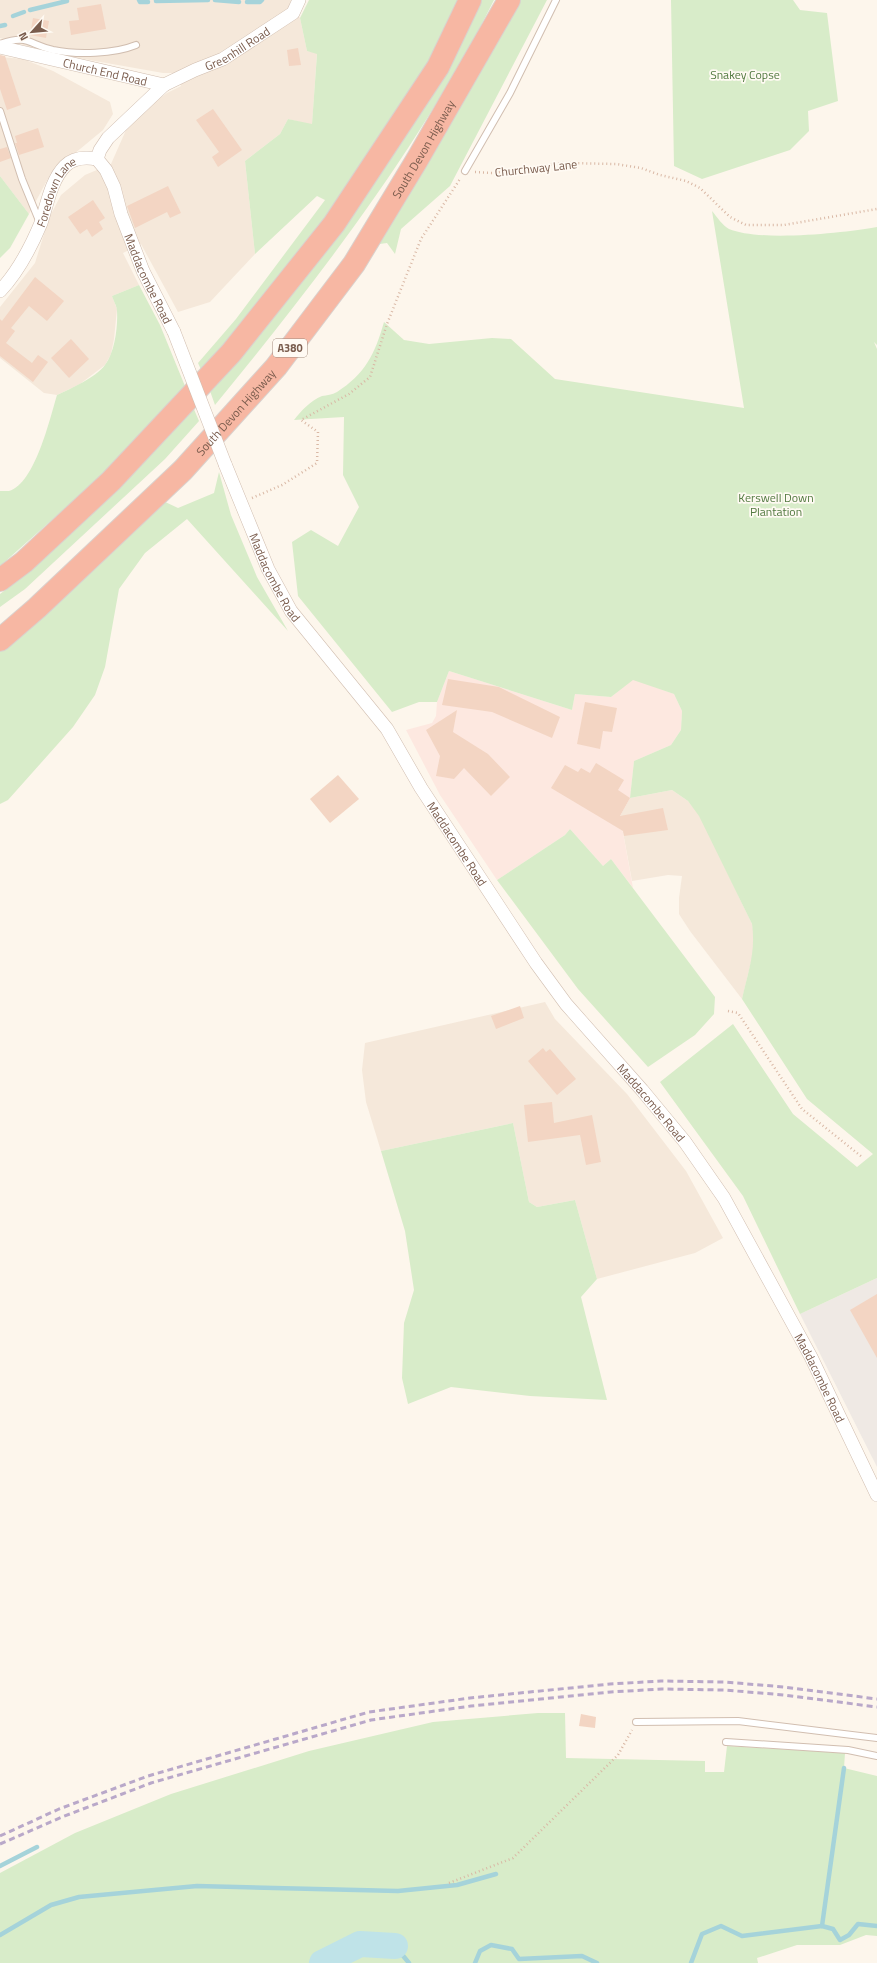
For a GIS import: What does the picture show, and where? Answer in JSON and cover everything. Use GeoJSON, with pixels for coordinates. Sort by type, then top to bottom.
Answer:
{"type":"FeatureCollection","features":[{"type":"Feature","properties":{"kind":"highway"},"geometry":{"type":"LineString","coordinates":[[0,580],[24,562],[111,481],[230,353],[334,224],[438,67],[470,0]]}},
{"type":"Feature","properties":{"kind":"highway","name":"South Devon Highway"},"geometry":{"type":"LineString","coordinates":[[0,640],[37,608],[183,470],[276,367],[354,264],[421,154],[509,0]]}},
{"type":"Feature","properties":{"kind":"street","name":"Greenhill Road"},"geometry":{"type":"LineString","coordinates":[[164,85],[195,70],[223,59],[293,13],[299,0]]}},
{"type":"Feature","properties":{"kind":"street","name":"Church End Road"},"geometry":{"type":"LineString","coordinates":[[0,45],[164,85]]}},
{"type":"Feature","properties":{"kind":"street","name":"Foredown Lane"},"geometry":{"type":"LineString","coordinates":[[0,291],[24,258],[40,224],[56,179],[65,166],[75,160],[86,158],[97,160],[100,150],[108,138],[164,85]]}},
{"type":"Feature","properties":{"kind":"street","name":"Maddacombe Road"},"geometry":{"type":"LineString","coordinates":[[97,160],[106,170],[114,187],[121,214],[143,270],[174,332],[225,464],[268,569],[291,611],[387,729],[425,794],[536,963],[566,1004],[642,1090],[685,1142],[724,1198],[811,1357],[877,1495]]}},
{"type":"Feature","properties":{"kind":"lane"},"geometry":{"type":"LineString","coordinates":[[465,171],[510,93],[556,0]]}},
{"type":"Feature","properties":{"kind":"lane"},"geometry":{"type":"LineString","coordinates":[[0,45],[20,38],[53,50],[93,52],[123,50],[136,45]]}},
{"type":"Feature","properties":{"kind":"lane"},"geometry":{"type":"LineString","coordinates":[[0,111],[22,178],[40,224]]}},
{"type":"Feature","properties":{"kind":"lane"},"geometry":{"type":"LineString","coordinates":[[636,1722],[738,1721],[877,1738]]}},
{"type":"Feature","properties":{"kind":"lane"},"geometry":{"type":"LineString","coordinates":[[726,1742],[848,1750],[877,1756]]}},
{"type":"Feature","properties":{"kind":"path","name":"Churchway Lane"},"geometry":{"type":"LineString","coordinates":[[465,171],[492,173],[564,162],[616,164],[641,168],[660,175],[686,181],[700,188],[730,217],[746,225],[784,225],[877,209]]}},
{"type":"Feature","properties":{"kind":"path"},"geometry":{"type":"LineString","coordinates":[[241,503],[282,485],[317,463],[318,432],[301,420],[349,394],[370,377],[387,324],[420,240],[465,171]]}},
{"type":"Feature","properties":{"kind":"path"},"geometry":{"type":"LineString","coordinates":[[728,1011],[738,1013],[802,1109],[862,1157]]}},
{"type":"Feature","properties":{"kind":"path"},"geometry":{"type":"LineString","coordinates":[[449,1883],[513,1858],[618,1755],[636,1722]]}},
{"type":"Feature","properties":{"kind":"shaded area"},"geometry":{"type":"Polygon","coordinates":[[[0,0],[291,0],[289,6],[300,18],[307,51],[317,53],[312,125],[288,119],[280,134],[245,161],[255,254],[210,302],[178,312],[141,244],[123,253],[139,285],[112,296],[117,309],[111,354],[105,365],[80,384],[57,395],[44,393],[0,358],[0,307],[35,263],[49,218],[61,195],[85,175],[111,164],[130,121],[167,93],[181,86],[177,73],[163,73],[50,53],[0,38],[0,0]]]}},
{"type":"Feature","properties":{"kind":"shaded area"},"geometry":{"type":"Polygon","coordinates":[[[0,57],[23,59],[53,71],[110,102],[113,114],[103,130],[51,173],[29,214],[0,176],[0,57]]]}},
{"type":"Feature","properties":{"kind":"shaded area"},"geometry":{"type":"Polygon","coordinates":[[[449,671],[572,710],[575,694],[611,697],[633,679],[674,694],[682,711],[681,730],[671,745],[634,761],[630,798],[620,816],[633,888],[611,859],[603,866],[570,829],[565,835],[497,880],[440,795],[406,730],[432,723],[436,716],[437,702],[449,671]]]}},
{"type":"Feature","properties":{"kind":"shaded area"},"geometry":{"type":"Polygon","coordinates":[[[672,790],[688,801],[700,816],[752,924],[755,941],[754,950],[742,999],[690,931],[679,914],[679,898],[682,876],[668,875],[632,881],[620,816],[630,798],[672,790]]]}},
{"type":"Feature","properties":{"kind":"shaded area"},"geometry":{"type":"Polygon","coordinates":[[[545,1002],[555,1019],[627,1094],[686,1171],[723,1238],[695,1253],[597,1279],[575,1200],[537,1207],[529,1202],[513,1123],[381,1151],[366,1102],[362,1070],[365,1043],[545,1002]]]}},
{"type":"Feature","properties":{"kind":"shaded area"},"geometry":{"type":"Polygon","coordinates":[[[877,1278],[877,1467],[800,1314],[877,1278]]]}},
{"type":"Feature","properties":{"kind":"green space"},"geometry":{"type":"Polygon","coordinates":[[[309,0],[464,0],[410,95],[349,189],[203,374],[198,363],[236,319],[325,200],[317,196],[255,254],[245,161],[280,134],[288,119],[312,124],[317,54],[307,51],[300,18],[309,0]]]}},
{"type":"Feature","properties":{"kind":"green space"},"geometry":{"type":"Polygon","coordinates":[[[481,0],[494,0],[434,107],[401,159],[366,210],[292,309],[215,405],[210,391],[443,74],[481,0]]]}},
{"type":"Feature","properties":{"kind":"green space"},"geometry":{"type":"Polygon","coordinates":[[[512,0],[547,0],[450,186],[401,229],[395,254],[387,243],[372,245],[512,0]]]}},
{"type":"Feature","properties":{"kind":"green space","name":"Snakey Copse"},"geometry":{"type":"Polygon","coordinates":[[[671,0],[793,0],[800,10],[827,13],[838,101],[808,111],[809,131],[790,150],[702,179],[674,166],[671,0]]]}},
{"type":"Feature","properties":{"kind":"green space"},"geometry":{"type":"Polygon","coordinates":[[[0,176],[29,214],[10,248],[0,258],[0,176]]]}},
{"type":"Feature","properties":{"kind":"green space","name":"Kerswell Down Plantation"},"geometry":{"type":"Polygon","coordinates":[[[712,211],[722,224],[729,229],[743,233],[760,235],[780,236],[823,234],[877,227],[877,345],[874,342],[877,349],[877,1278],[800,1314],[743,1196],[660,1082],[733,1024],[793,1114],[857,1167],[873,1154],[807,1099],[742,999],[752,953],[752,924],[699,816],[688,801],[672,790],[630,798],[634,761],[671,745],[681,730],[682,711],[674,694],[633,680],[611,697],[575,694],[572,710],[449,671],[437,702],[419,702],[392,712],[298,596],[292,542],[311,530],[338,546],[359,507],[343,475],[344,417],[294,420],[303,409],[314,400],[337,392],[355,378],[368,362],[373,353],[384,322],[404,340],[429,344],[492,338],[511,339],[555,379],[744,408],[712,211]]]}},
{"type":"Feature","properties":{"kind":"green space"},"geometry":{"type":"Polygon","coordinates":[[[139,285],[160,325],[187,391],[98,479],[0,566],[0,491],[9,491],[18,486],[34,464],[46,434],[57,395],[89,378],[101,370],[105,365],[111,353],[116,331],[117,309],[112,296],[139,285]]]}},
{"type":"Feature","properties":{"kind":"green space"},"geometry":{"type":"Polygon","coordinates":[[[193,407],[199,421],[165,459],[25,589],[0,607],[0,594],[19,580],[138,466],[193,407]]]}},
{"type":"Feature","properties":{"kind":"green space"},"geometry":{"type":"Polygon","coordinates":[[[219,472],[231,515],[257,577],[288,631],[187,519],[145,553],[119,589],[105,667],[95,695],[73,727],[8,800],[0,804],[0,629],[161,500],[178,508],[214,493],[219,472]]]}},
{"type":"Feature","properties":{"kind":"green space"},"geometry":{"type":"Polygon","coordinates":[[[570,829],[603,866],[611,859],[715,997],[714,1014],[695,1035],[648,1067],[578,989],[497,880],[565,835],[570,829]]]}},
{"type":"Feature","properties":{"kind":"green space"},"geometry":{"type":"Polygon","coordinates":[[[513,1123],[529,1202],[537,1207],[575,1200],[597,1279],[581,1297],[607,1400],[530,1396],[451,1387],[408,1404],[402,1378],[404,1323],[414,1290],[405,1231],[381,1151],[513,1123]]]}},
{"type":"Feature","properties":{"kind":"green space"},"geometry":{"type":"Polygon","coordinates":[[[538,1713],[565,1713],[566,1758],[705,1761],[705,1772],[724,1772],[727,1746],[845,1753],[844,1768],[877,1776],[877,1936],[866,1935],[840,1945],[797,1945],[757,1958],[758,1963],[0,1963],[0,1873],[75,1833],[171,1794],[309,1751],[433,1722],[538,1713]]]}},
{"type":"Feature","properties":{"kind":"building"},"geometry":{"type":"Polygon","coordinates":[[[101,4],[106,29],[71,35],[69,21],[79,20],[77,8],[101,4]]]}},
{"type":"Feature","properties":{"kind":"building"},"geometry":{"type":"Polygon","coordinates":[[[33,18],[49,21],[46,38],[30,35],[33,18]]]}},
{"type":"Feature","properties":{"kind":"building"},"geometry":{"type":"Polygon","coordinates":[[[298,48],[301,65],[289,66],[287,50],[298,48]]]}},
{"type":"Feature","properties":{"kind":"building"},"geometry":{"type":"Polygon","coordinates":[[[0,55],[5,56],[21,105],[7,110],[0,89],[0,55]]]}},
{"type":"Feature","properties":{"kind":"building"},"geometry":{"type":"Polygon","coordinates":[[[213,109],[242,150],[218,167],[212,157],[219,152],[196,120],[213,109]]]}},
{"type":"Feature","properties":{"kind":"building"},"geometry":{"type":"Polygon","coordinates":[[[38,128],[44,147],[19,155],[15,143],[17,143],[15,136],[38,128]]]}},
{"type":"Feature","properties":{"kind":"building"},"geometry":{"type":"Polygon","coordinates":[[[7,147],[11,158],[0,162],[0,149],[7,147]]]}},
{"type":"Feature","properties":{"kind":"building"},"geometry":{"type":"Polygon","coordinates":[[[168,186],[181,213],[170,218],[167,212],[135,228],[127,206],[168,186]]]}},
{"type":"Feature","properties":{"kind":"building"},"geometry":{"type":"Polygon","coordinates":[[[93,200],[105,218],[99,222],[103,229],[92,237],[87,229],[80,234],[68,217],[93,200]]]}},
{"type":"Feature","properties":{"kind":"building"},"geometry":{"type":"Polygon","coordinates":[[[35,277],[64,301],[47,321],[29,306],[11,328],[15,331],[6,343],[32,363],[38,355],[48,362],[33,382],[0,356],[0,319],[2,321],[35,277]]]}},
{"type":"Feature","properties":{"kind":"building"},"geometry":{"type":"Polygon","coordinates":[[[71,339],[89,359],[69,378],[51,358],[71,339]]]}},
{"type":"Feature","properties":{"kind":"building"},"geometry":{"type":"Polygon","coordinates":[[[448,679],[499,687],[560,717],[552,738],[492,712],[442,705],[448,679]]]}},
{"type":"Feature","properties":{"kind":"building"},"geometry":{"type":"Polygon","coordinates":[[[585,702],[617,708],[612,732],[603,731],[600,749],[577,744],[585,702]]]}},
{"type":"Feature","properties":{"kind":"building"},"geometry":{"type":"Polygon","coordinates":[[[457,710],[453,732],[488,754],[510,777],[491,796],[464,768],[454,779],[436,776],[440,756],[426,730],[457,710]]]}},
{"type":"Feature","properties":{"kind":"building"},"geometry":{"type":"Polygon","coordinates":[[[596,763],[624,780],[618,790],[630,798],[620,816],[663,808],[668,830],[624,836],[623,831],[551,788],[565,765],[578,772],[581,768],[590,773],[596,763]]]}},
{"type":"Feature","properties":{"kind":"building"},"geometry":{"type":"Polygon","coordinates":[[[338,775],[359,799],[330,823],[310,799],[338,775]]]}},
{"type":"Feature","properties":{"kind":"building"},"geometry":{"type":"Polygon","coordinates":[[[520,1006],[524,1018],[496,1029],[491,1016],[520,1006]]]}},
{"type":"Feature","properties":{"kind":"building"},"geometry":{"type":"Polygon","coordinates":[[[543,1048],[546,1052],[550,1049],[576,1079],[557,1095],[528,1061],[543,1048]]]}},
{"type":"Feature","properties":{"kind":"building"},"geometry":{"type":"Polygon","coordinates":[[[552,1102],[554,1123],[592,1115],[601,1162],[586,1165],[580,1135],[528,1142],[524,1105],[552,1102]]]}},
{"type":"Feature","properties":{"kind":"building"},"geometry":{"type":"Polygon","coordinates":[[[877,1294],[877,1358],[850,1310],[877,1294]]]}},
{"type":"Feature","properties":{"kind":"building"},"geometry":{"type":"Polygon","coordinates":[[[581,1714],[596,1717],[595,1728],[579,1726],[581,1714]]]}},
{"type":"Feature","properties":{"kind":"waterway"},"geometry":{"type":"LineString","coordinates":[[139,0],[140,2],[148,2]]}},
{"type":"Feature","properties":{"kind":"waterway"},"geometry":{"type":"LineString","coordinates":[[156,1],[208,0]]}},
{"type":"Feature","properties":{"kind":"waterway"},"geometry":{"type":"LineString","coordinates":[[215,0],[239,2]]}},
{"type":"Feature","properties":{"kind":"waterway"},"geometry":{"type":"LineString","coordinates":[[247,2],[260,2],[262,0]]}},
{"type":"Feature","properties":{"kind":"waterway"},"geometry":{"type":"LineString","coordinates":[[30,10],[67,1]]}},
{"type":"Feature","properties":{"kind":"waterway"},"geometry":{"type":"LineString","coordinates":[[13,16],[24,12]]}},
{"type":"Feature","properties":{"kind":"waterway"},"geometry":{"type":"LineString","coordinates":[[0,26],[5,25]]}},
{"type":"Feature","properties":{"kind":"waterway"},"geometry":{"type":"LineString","coordinates":[[822,1926],[844,1768]]}},
{"type":"Feature","properties":{"kind":"waterway"},"geometry":{"type":"LineString","coordinates":[[0,1866],[37,1847]]}},
{"type":"Feature","properties":{"kind":"waterway"},"geometry":{"type":"LineString","coordinates":[[0,1935],[51,1905],[79,1897],[197,1886],[398,1891],[457,1885],[496,1874]]}},
{"type":"Feature","properties":{"kind":"waterway"},"geometry":{"type":"LineString","coordinates":[[691,1963],[702,1934],[721,1926],[742,1936],[822,1926],[833,1929],[840,1940],[849,1935],[858,1924],[877,1926]]}},
{"type":"Feature","properties":{"kind":"waterway"},"geometry":{"type":"LineString","coordinates":[[322,1963],[360,1944],[395,1946]]}},
{"type":"Feature","properties":{"kind":"waterway"},"geometry":{"type":"LineString","coordinates":[[475,1963],[480,1951],[491,1945],[512,1949],[519,1959],[582,1956],[597,1963]]}},
{"type":"Feature","properties":{"kind":"waterway"},"geometry":{"type":"LineString","coordinates":[[395,1946],[409,1963]]}},
{"type":"Feature","properties":{"kind":"railway"},"geometry":{"type":"LineString","coordinates":[[0,1836],[59,1809],[148,1776],[369,1712],[470,1698],[610,1684],[661,1681],[724,1682],[784,1687],[877,1699]]}},
{"type":"Feature","properties":{"kind":"railway"},"geometry":{"type":"LineString","coordinates":[[0,1844],[62,1817],[151,1783],[371,1720],[471,1706],[611,1692],[662,1689],[724,1690],[784,1695],[877,1707]]}}]}
